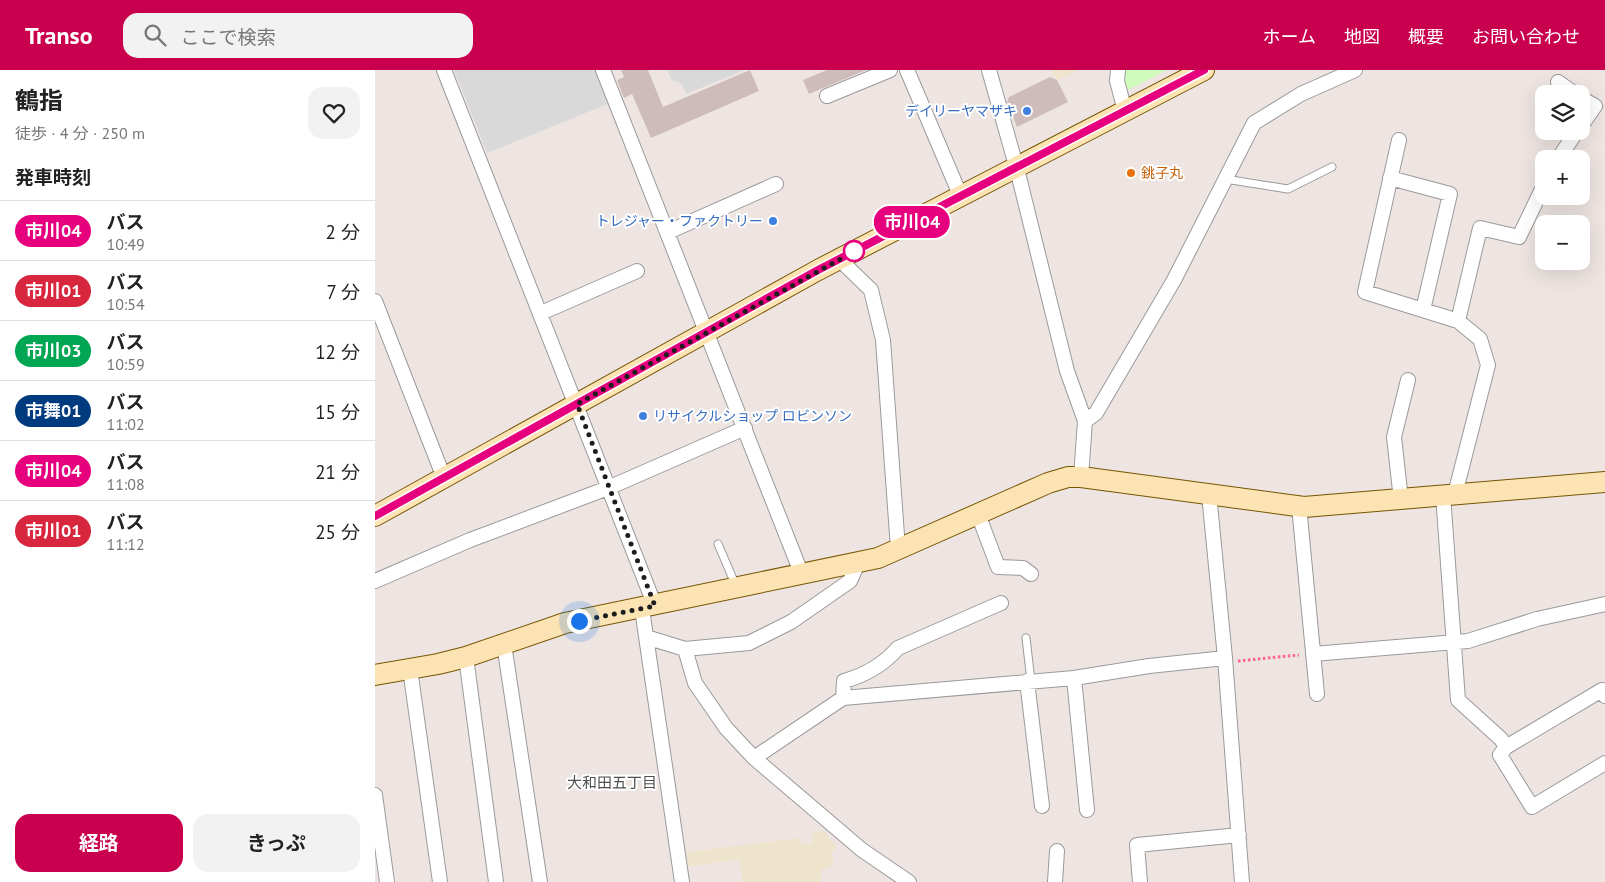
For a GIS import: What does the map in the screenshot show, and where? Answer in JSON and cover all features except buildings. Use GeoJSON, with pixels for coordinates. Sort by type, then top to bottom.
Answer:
{"type":"FeatureCollection","features":[{"type":"Feature","properties":{"kind":"street"},"geometry":{"type":"LineString","coordinates":[[444,70],[577,404],[649,608],[646,637],[682,882]]}},
{"type":"Feature","properties":{"kind":"street"},"geometry":{"type":"LineString","coordinates":[[603,70],[708,332],[802,575]]}},
{"type":"Feature","properties":{"kind":"street"},"geometry":{"type":"LineString","coordinates":[[827,96],[890,70]]}},
{"type":"Feature","properties":{"kind":"street"},"geometry":{"type":"LineString","coordinates":[[907,70],[961,197]]}},
{"type":"Feature","properties":{"kind":"street"},"geometry":{"type":"LineString","coordinates":[[989,70],[1017,169],[1067,371],[1085,421],[1081,477]]}},
{"type":"Feature","properties":{"kind":"street"},"geometry":{"type":"LineString","coordinates":[[1118,70],[1117,81],[1125,111]]}},
{"type":"Feature","properties":{"kind":"street"},"geometry":{"type":"LineString","coordinates":[[375,516],[839,259],[1017,169],[1204,70]]}},
{"type":"Feature","properties":{"kind":"street"},"geometry":{"type":"LineString","coordinates":[[1085,421],[1096,413],[1174,280],[1255,123],[1301,94],[1355,70]]}},
{"type":"Feature","properties":{"kind":"street"},"geometry":{"type":"LineString","coordinates":[[1558,82],[1562,85]]}},
{"type":"Feature","properties":{"kind":"street"},"geometry":{"type":"LineString","coordinates":[[1590,103],[1595,106],[1590,113]]}},
{"type":"Feature","properties":{"kind":"street"},"geometry":{"type":"LineString","coordinates":[[1399,140],[1365,292],[1458,320],[1480,339],[1488,365],[1449,495],[1453,641],[1458,700],[1501,739],[1506,747]]}},
{"type":"Feature","properties":{"kind":"street"},"geometry":{"type":"LineString","coordinates":[[1390,178],[1450,194],[1423,310]]}},
{"type":"Feature","properties":{"kind":"street"},"geometry":{"type":"LineString","coordinates":[[668,232],[776,184]]}},
{"type":"Feature","properties":{"kind":"street"},"geometry":{"type":"LineString","coordinates":[[1458,320],[1480,228],[1519,237],[1535,204]]}},
{"type":"Feature","properties":{"kind":"street"},"geometry":{"type":"LineString","coordinates":[[839,259],[871,290],[883,340],[898,549]]}},
{"type":"Feature","properties":{"kind":"street"},"geometry":{"type":"LineString","coordinates":[[541,313],[637,271]]}},
{"type":"Feature","properties":{"kind":"street"},"geometry":{"type":"LineString","coordinates":[[375,301],[379,323],[444,478]]}},
{"type":"Feature","properties":{"kind":"street"},"geometry":{"type":"LineString","coordinates":[[1401,500],[1394,438],[1407,380]]}},
{"type":"Feature","properties":{"kind":"street"},"geometry":{"type":"LineString","coordinates":[[375,581],[470,540],[608,488],[745,428]]}},
{"type":"Feature","properties":{"kind":"street"},"geometry":{"type":"LineString","coordinates":[[375,675],[466,657],[565,623],[649,608],[878,558],[1048,483],[1068,477],[1081,477],[1299,506],[1401,500],[1605,482]]}},
{"type":"Feature","properties":{"kind":"street"},"geometry":{"type":"LineString","coordinates":[[1209,494],[1225,660],[1242,882]]}},
{"type":"Feature","properties":{"kind":"street"},"geometry":{"type":"LineString","coordinates":[[1299,506],[1317,694]]}},
{"type":"Feature","properties":{"kind":"street"},"geometry":{"type":"LineString","coordinates":[[977,514],[998,567],[1023,568],[1031,574]]}},
{"type":"Feature","properties":{"kind":"street"},"geometry":{"type":"LineString","coordinates":[[646,637],[685,649],[749,643],[791,622],[850,581],[857,563]]}},
{"type":"Feature","properties":{"kind":"street"},"geometry":{"type":"LineString","coordinates":[[843,698],[844,680],[863,675],[888,659],[898,648],[1001,603]]}},
{"type":"Feature","properties":{"kind":"street"},"geometry":{"type":"LineString","coordinates":[[1313,654],[1468,641],[1537,619],[1605,604]]}},
{"type":"Feature","properties":{"kind":"street"},"geometry":{"type":"LineString","coordinates":[[504,644],[539,882]]}},
{"type":"Feature","properties":{"kind":"street"},"geometry":{"type":"LineString","coordinates":[[685,649],[695,682],[726,728],[754,758],[862,850],[909,882]]}},
{"type":"Feature","properties":{"kind":"street"},"geometry":{"type":"LineString","coordinates":[[466,657],[496,882]]}},
{"type":"Feature","properties":{"kind":"street"},"geometry":{"type":"LineString","coordinates":[[754,758],[843,698],[1074,678],[1149,666],[1225,660]]}},
{"type":"Feature","properties":{"kind":"street"},"geometry":{"type":"LineString","coordinates":[[410,669],[440,882]]}},
{"type":"Feature","properties":{"kind":"street"},"geometry":{"type":"LineString","coordinates":[[1074,678],[1087,810]]}},
{"type":"Feature","properties":{"kind":"street"},"geometry":{"type":"LineString","coordinates":[[1029,681],[1042,806]]}},
{"type":"Feature","properties":{"kind":"street"},"geometry":{"type":"LineString","coordinates":[[1605,696],[1602,690],[1506,747],[1500,755],[1531,807],[1605,763]]}},
{"type":"Feature","properties":{"kind":"street"},"geometry":{"type":"LineString","coordinates":[[375,796],[387,882]]}},
{"type":"Feature","properties":{"kind":"street"},"geometry":{"type":"LineString","coordinates":[[1140,882],[1137,845],[1239,835]]}},
{"type":"Feature","properties":{"kind":"street"},"geometry":{"type":"LineString","coordinates":[[1055,882],[1057,851]]}},
{"type":"Feature","properties":{"kind":"lane"},"geometry":{"type":"LineString","coordinates":[[1225,178],[1289,189],[1331,167]]}},
{"type":"Feature","properties":{"kind":"lane"},"geometry":{"type":"LineString","coordinates":[[719,544],[737,589]]}},
{"type":"Feature","properties":{"kind":"lane"},"geometry":{"type":"LineString","coordinates":[[1026,638],[1029,681]]}},
{"type":"Feature","properties":{"kind":"path"},"geometry":{"type":"LineString","coordinates":[[1225,660],[1313,654]]}},
{"type":"Feature","properties":{"kind":"shaded area"},"geometry":{"type":"Polygon","coordinates":[[[454,70],[597,70],[610,103],[487,153],[454,70]]]}},
{"type":"Feature","properties":{"kind":"shaded area"},"geometry":{"type":"Polygon","coordinates":[[[667,70],[745,70],[686,94],[682,84],[672,80],[667,70]]]}},
{"type":"Feature","properties":{"kind":"shaded area"},"geometry":{"type":"Polygon","coordinates":[[[1052,70],[1078,70],[1057,80],[1052,70]]]}},
{"type":"Feature","properties":{"kind":"shaded area"},"geometry":{"type":"Polygon","coordinates":[[[824,831],[836,846],[832,853],[834,865],[821,870],[821,882],[743,882],[739,859],[688,867],[687,852],[800,838],[801,843],[812,844],[813,833],[824,831]]]}},
{"type":"Feature","properties":{"kind":"green space"},"geometry":{"type":"Polygon","coordinates":[[[1122,70],[1167,70],[1126,91],[1122,70]]]}},
{"type":"Feature","properties":{"kind":"bus line","name":"市川04"},"geometry":{"type":"LineString","coordinates":[[375,516],[818,270],[1017,169],[1204,70]]}},
{"type":"Feature","properties":{"kind":"place","name":"デイリーヤマザキ"},"geometry":{"type":"Point","coordinates":[1027,111]}},
{"type":"Feature","properties":{"kind":"place","name":"銚子丸"},"geometry":{"type":"Point","coordinates":[1131,173]}},
{"type":"Feature","properties":{"kind":"place","name":"トレジャー・ファクトリー"},"geometry":{"type":"Point","coordinates":[773,221]}},
{"type":"Feature","properties":{"kind":"place","name":"リサイクルショップ ロビンソン"},"geometry":{"type":"Point","coordinates":[643,416]}},
{"type":"Feature","properties":{"kind":"district","name":"大和田五丁目"},"geometry":{"type":"Point","coordinates":[612,782]}},
{"type":"Feature","properties":{"kind":"route"},"geometry":{"type":"LineString","coordinates":[[579,621],[655,606],[577,404],[857,250],[854,251]]}}]}
